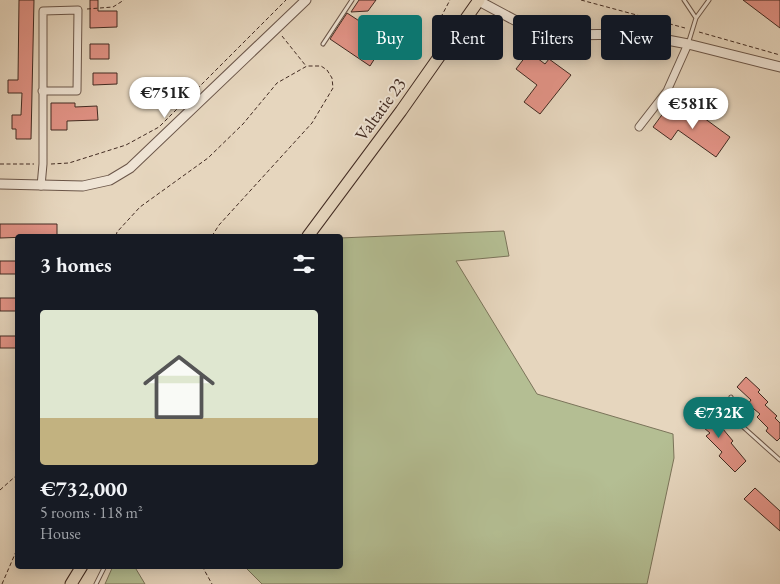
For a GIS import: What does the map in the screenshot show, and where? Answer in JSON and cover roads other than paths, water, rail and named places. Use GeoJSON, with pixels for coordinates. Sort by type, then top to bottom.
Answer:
{"type":"FeatureCollection","features":[{"type":"Feature","properties":{"kind":"highway","name":"Valtatie 23"},"geometry":{"type":"LineString","coordinates":[[309,234],[401,111],[478,0]]}},
{"type":"Feature","properties":{"kind":"highway"},"geometry":{"type":"LineString","coordinates":[[71,584],[80,569]]}},
{"type":"Feature","properties":{"kind":"street"},"geometry":{"type":"LineString","coordinates":[[0,184],[42,186],[92,184],[110,180],[130,168],[306,0]]}},
{"type":"Feature","properties":{"kind":"street"},"geometry":{"type":"LineString","coordinates":[[478,0],[520,24],[562,35],[636,34],[688,44],[780,67]]}},
{"type":"Feature","properties":{"kind":"street"},"geometry":{"type":"LineString","coordinates":[[42,91],[77,91],[78,10],[43,12],[42,91],[44,164],[42,186]]}},
{"type":"Feature","properties":{"kind":"street"},"geometry":{"type":"LineString","coordinates":[[639,127],[675,77],[688,44]]}},
{"type":"Feature","properties":{"kind":"lane"},"geometry":{"type":"LineString","coordinates":[[323,44],[352,0]]}},
{"type":"Feature","properties":{"kind":"lane"},"geometry":{"type":"LineString","coordinates":[[684,0],[696,18]]}},
{"type":"Feature","properties":{"kind":"lane"},"geometry":{"type":"LineString","coordinates":[[688,44],[696,18],[710,0]]}},
{"type":"Feature","properties":{"kind":"lane"},"geometry":{"type":"LineString","coordinates":[[730,397],[742,426],[780,460]]}},
{"type":"Feature","properties":{"kind":"lane"},"geometry":{"type":"LineString","coordinates":[[96,584],[104,569]]}}]}
